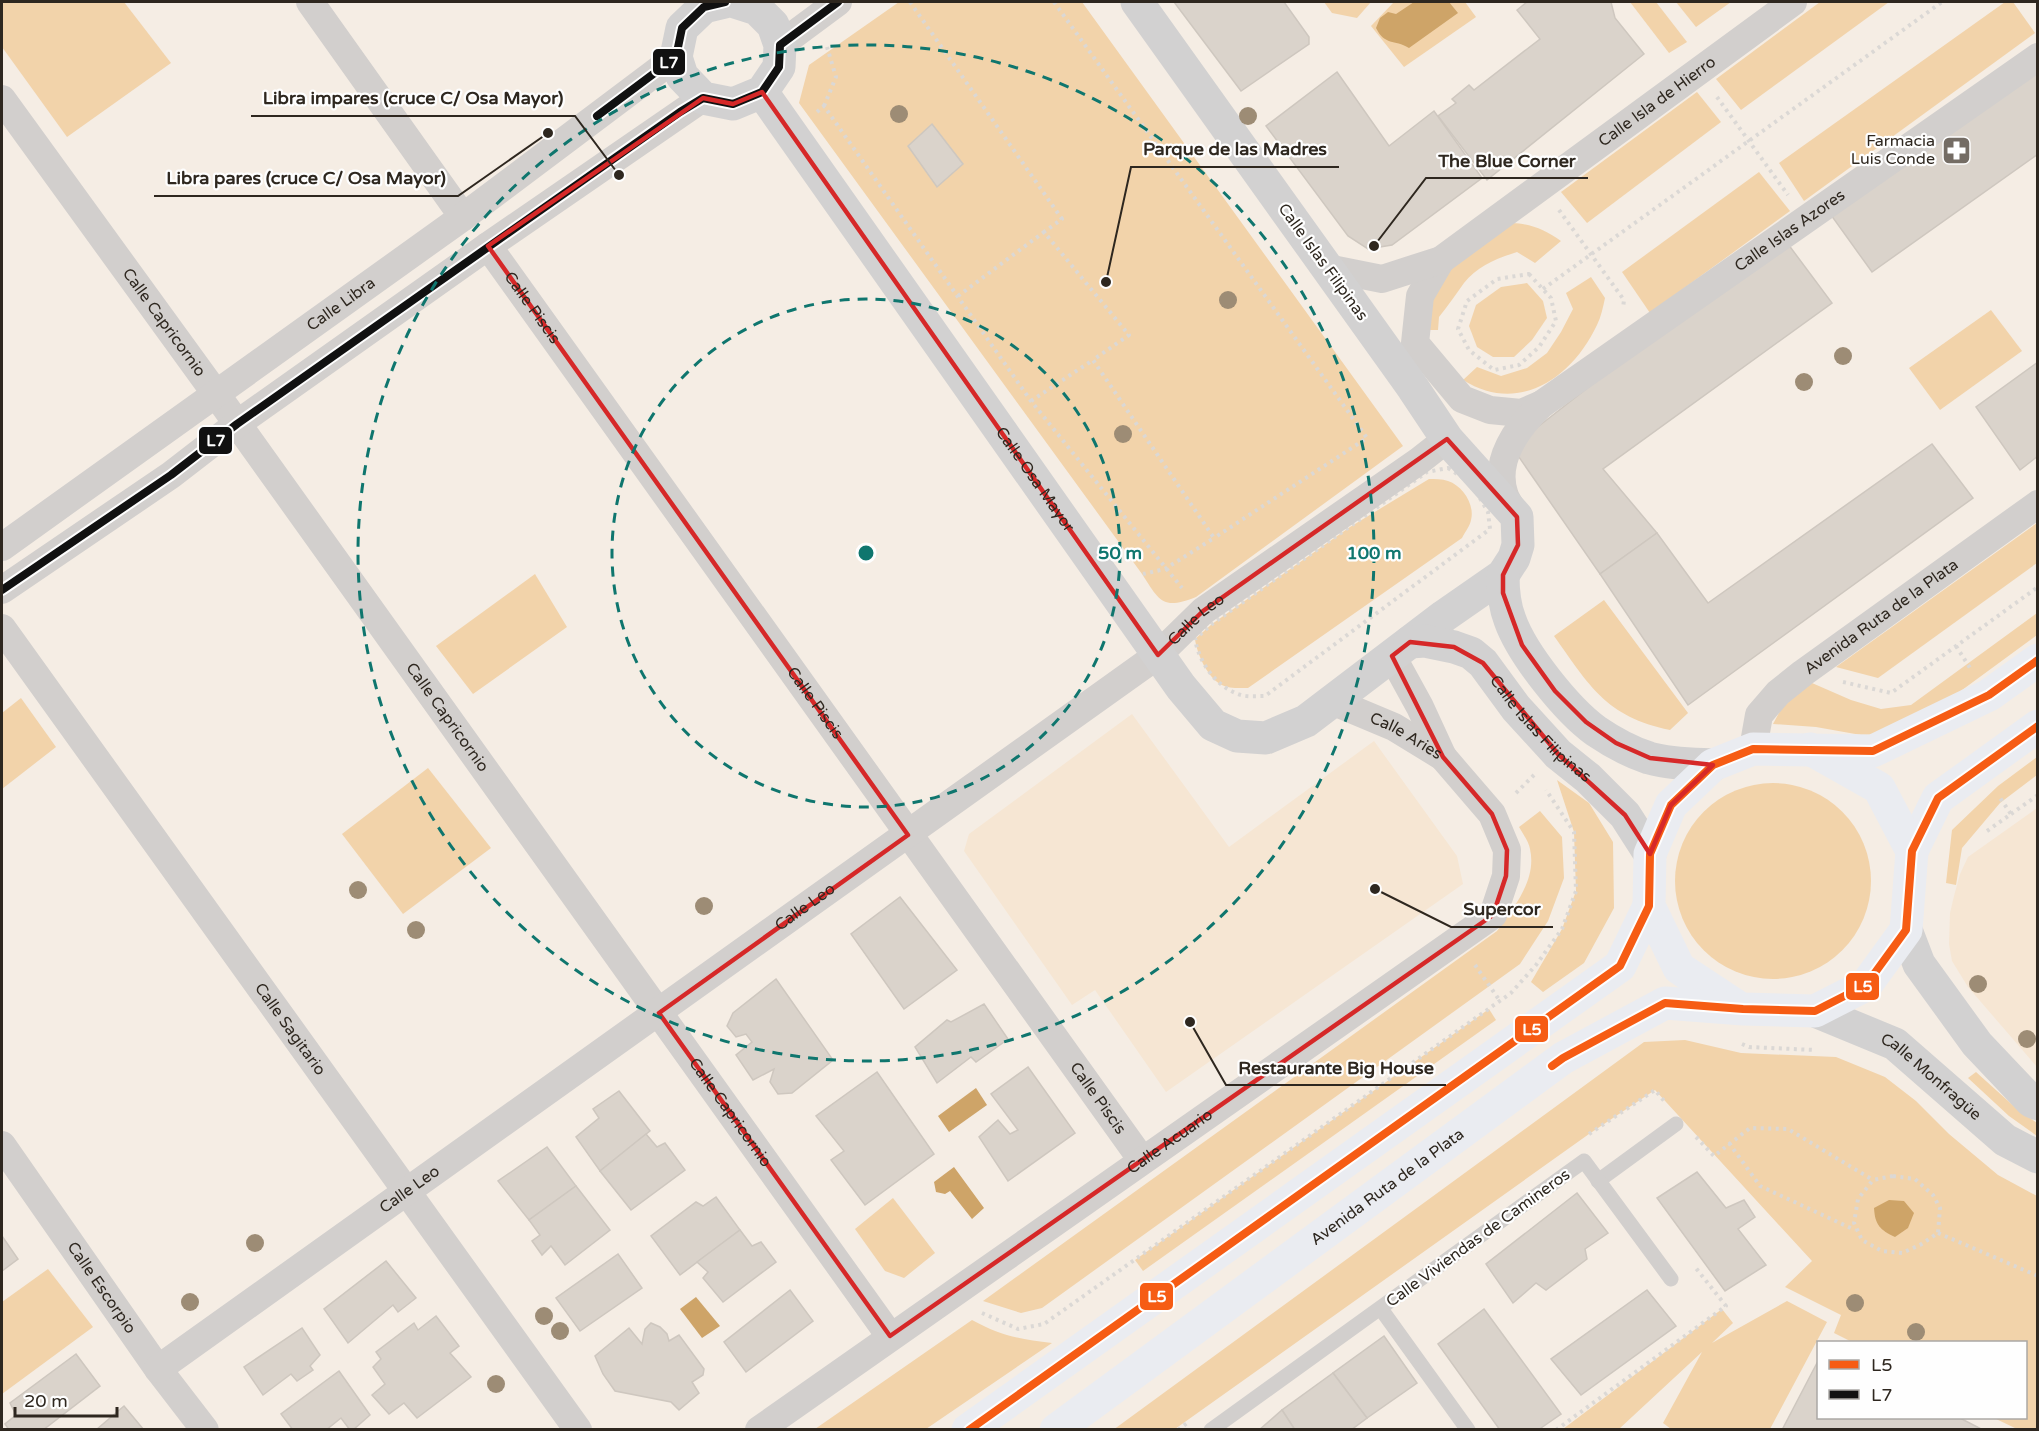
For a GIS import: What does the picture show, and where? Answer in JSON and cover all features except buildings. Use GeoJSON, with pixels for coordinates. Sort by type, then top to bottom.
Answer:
{"type":"FeatureCollection","features":[{"type":"Feature","properties":{"kind":"main road"},"geometry":{"type":"LineString","coordinates":[[725,2],[704,7],[678,29],[682,76],[703,98],[734,104],[762,92],[779,67],[780,45],[773,25],[753,4]]}},
{"type":"Feature","properties":{"kind":"main road","name":"Calle Islas Filipinas"},"geometry":{"type":"LineString","coordinates":[[1137,2],[1447,439],[1517,517]]}},
{"type":"Feature","properties":{"kind":"main road","name":"Calle Osa Mayor"},"geometry":{"type":"LineString","coordinates":[[762,92],[1115,590],[1158,655],[1213,725],[1237,736],[1266,738],[1306,721],[1503,575]]}},
{"type":"Feature","properties":{"kind":"main road"},"geometry":{"type":"LineString","coordinates":[[1517,517],[1518,545],[1514,558],[1503,575],[1503,593],[1510,621],[1522,645],[1555,690],[1586,722],[1616,743],[1650,758],[1678,763],[1713,765]]}},
{"type":"Feature","properties":{"kind":"main road","name":"Calle Islas Filipinas"},"geometry":{"type":"LineString","coordinates":[[1401,649],[1425,641],[1471,653],[1483,663],[1516,708],[1558,754],[1588,778],[1625,815],[1650,854]]}},
{"type":"Feature","properties":{"kind":"main road"},"geometry":{"type":"LineString","coordinates":[[968,1430],[1620,966],[1649,906],[1650,854],[1671,805],[1713,765],[1753,749],[1874,751],[1989,695],[2037,660]]}},
{"type":"Feature","properties":{"kind":"main road"},"geometry":{"type":"LineString","coordinates":[[2037,726],[1938,798],[1912,851],[1906,930],[1919,964],[1977,1044],[2031,1101],[2037,1104]]}},
{"type":"Feature","properties":{"kind":"main road"},"geometry":{"type":"LineString","coordinates":[[1810,749],[1879,788],[1912,851]]}},
{"type":"Feature","properties":{"kind":"main road"},"geometry":{"type":"LineString","coordinates":[[1649,906],[1679,968],[1743,1009]]}},
{"type":"Feature","properties":{"kind":"main road"},"geometry":{"type":"LineString","coordinates":[[1815,1011],[1866,985],[1906,930]]}},
{"type":"Feature","properties":{"kind":"main road","name":"Avenida Ruta de la Plata"},"geometry":{"type":"LineString","coordinates":[[1056,1430],[1563,1058],[1665,1003],[1743,1009],[1815,1011]]}},
{"type":"Feature","properties":{"kind":"main road","name":"Calle Monfragüe"},"geometry":{"type":"LineString","coordinates":[[1815,1011],[1895,1044],[2005,1140],[2037,1157]]}},
{"type":"Feature","properties":{"kind":"street"},"geometry":{"type":"LineString","coordinates":[[310,2],[463,217]]}},
{"type":"Feature","properties":{"kind":"street"},"geometry":{"type":"LineString","coordinates":[[780,45],[838,2]]}},
{"type":"Feature","properties":{"kind":"street","name":"Calle Isla de Hierro"},"geometry":{"type":"LineString","coordinates":[[1327,268],[1382,279],[1441,260],[1793,2]]}},
{"type":"Feature","properties":{"kind":"street","name":"Calle Libra"},"geometry":{"type":"LineString","coordinates":[[2,547],[463,217],[678,29]]}},
{"type":"Feature","properties":{"kind":"street","name":"Calle Islas Azores"},"geometry":{"type":"LineString","coordinates":[[1517,517],[1504,494],[1502,473],[1505,452],[1527,418],[1542,404],[2037,57]]}},
{"type":"Feature","properties":{"kind":"street"},"geometry":{"type":"LineString","coordinates":[[2,590],[171,475],[237,424],[488,246],[703,98]]}},
{"type":"Feature","properties":{"kind":"street","name":"Calle Capricornio"},"geometry":{"type":"LineString","coordinates":[[2,99],[216,394],[890,1336]]}},
{"type":"Feature","properties":{"kind":"street","name":"Calle Piscis"},"geometry":{"type":"LineString","coordinates":[[488,246],[1142,1160]]}},
{"type":"Feature","properties":{"kind":"street","name":"Calle Islas Azores"},"geometry":{"type":"LineString","coordinates":[[1441,260],[1420,296],[1414,343],[1462,399],[1490,410],[1521,413],[1542,404]]}},
{"type":"Feature","properties":{"kind":"street","name":"Calle Leo"},"geometry":{"type":"LineString","coordinates":[[158,1370],[1158,655],[1203,611],[1419,461],[1447,439]]}},
{"type":"Feature","properties":{"kind":"street","name":"Avenida Ruta de la Plata"},"geometry":{"type":"LineString","coordinates":[[1753,749],[1759,715],[1778,693],[2037,504]]}},
{"type":"Feature","properties":{"kind":"street","name":"Calle Sagitario"},"geometry":{"type":"LineString","coordinates":[[2,628],[578,1430]]}},
{"type":"Feature","properties":{"kind":"street","name":"Calle Aries"},"geometry":{"type":"LineString","coordinates":[[1401,649],[1420,707],[1443,757]]}},
{"type":"Feature","properties":{"kind":"street","name":"Calle Aries"},"geometry":{"type":"LineString","coordinates":[[1332,701],[1394,727],[1443,757]]}},
{"type":"Feature","properties":{"kind":"street","name":"Calle Acuario"},"geometry":{"type":"LineString","coordinates":[[759,1430],[1493,915],[1506,876],[1507,850],[1491,814],[1443,757]]}},
{"type":"Feature","properties":{"kind":"street","name":"Calle Escorpio"},"geometry":{"type":"LineString","coordinates":[[2,1145],[158,1370],[205,1430]]}},
{"type":"Feature","properties":{"kind":"lane","name":"Calle Viviendas de Camineros"},"geometry":{"type":"LineString","coordinates":[[1598,1180],[1676,1124]]}},
{"type":"Feature","properties":{"kind":"lane","name":"Calle Viviendas de Camineros"},"geometry":{"type":"LineString","coordinates":[[1210,1430],[1584,1161],[1671,1279]]}},
{"type":"Feature","properties":{"kind":"lane","name":"Calle Viviendas de Camineros"},"geometry":{"type":"LineString","coordinates":[[1381,1309],[1468,1430]]}},
{"type":"Feature","properties":{"kind":"path"},"geometry":{"type":"LineString","coordinates":[[910,2],[1062,219],[958,296]]}},
{"type":"Feature","properties":{"kind":"path"},"geometry":{"type":"LineString","coordinates":[[1054,2],[1366,438],[1166,568],[1138,577]]}},
{"type":"Feature","properties":{"kind":"path"},"geometry":{"type":"LineString","coordinates":[[1543,289],[1942,2]]}},
{"type":"Feature","properties":{"kind":"path"},"geometry":{"type":"LineString","coordinates":[[809,118],[824,106],[836,76],[829,51]]}},
{"type":"Feature","properties":{"kind":"path"},"geometry":{"type":"LineString","coordinates":[[1714,94],[1790,197]]}},
{"type":"Feature","properties":{"kind":"path"},"geometry":{"type":"LineString","coordinates":[[824,106],[1031,401],[1184,591]]}},
{"type":"Feature","properties":{"kind":"path"},"geometry":{"type":"LineString","coordinates":[[1557,208],[1624,300],[1623,312]]}},
{"type":"Feature","properties":{"kind":"path"},"geometry":{"type":"LineString","coordinates":[[1031,401],[1129,336],[1044,232]]}},
{"type":"Feature","properties":{"kind":"path"},"geometry":{"type":"LineString","coordinates":[[1529,274],[1543,289],[1551,298],[1556,321],[1539,347],[1519,365],[1494,370],[1469,351],[1458,329],[1467,301],[1497,279],[1529,274]]}},
{"type":"Feature","properties":{"kind":"path"},"geometry":{"type":"LineString","coordinates":[[1093,360],[1214,538]]}},
{"type":"Feature","properties":{"kind":"path"},"geometry":{"type":"LineString","coordinates":[[1448,468],[1471,483],[1488,512],[1490,529],[1265,696],[1241,695],[1219,683],[1206,668],[1197,650],[1195,639],[1212,624],[1427,472],[1448,468]]}},
{"type":"Feature","properties":{"kind":"path"},"geometry":{"type":"LineString","coordinates":[[1803,673],[1891,693],[2037,587]]}},
{"type":"Feature","properties":{"kind":"path"},"geometry":{"type":"LineString","coordinates":[[1956,646],[1972,671]]}},
{"type":"Feature","properties":{"kind":"path"},"geometry":{"type":"LineString","coordinates":[[1491,814],[1535,774]]}},
{"type":"Feature","properties":{"kind":"path"},"geometry":{"type":"LineString","coordinates":[[957,1290],[986,1316],[1018,1329],[1044,1324],[1511,993],[1562,929],[1576,891],[1574,832],[1542,784]]}},
{"type":"Feature","properties":{"kind":"path"},"geometry":{"type":"LineString","coordinates":[[1995,790],[2011,814]]}},
{"type":"Feature","properties":{"kind":"path"},"geometry":{"type":"LineString","coordinates":[[1987,831],[2037,795]]}},
{"type":"Feature","properties":{"kind":"path"},"geometry":{"type":"LineString","coordinates":[[1740,1044],[1749,1047],[1822,1050]]}},
{"type":"Feature","properties":{"kind":"path"},"geometry":{"type":"LineString","coordinates":[[1857,1230],[1760,1186],[1730,1143],[1750,1128],[1788,1129],[1873,1180]]}},
{"type":"Feature","properties":{"kind":"path"},"geometry":{"type":"LineString","coordinates":[[1893,1176],[1915,1179],[1933,1195],[1940,1208],[1938,1233],[1902,1253],[1882,1251],[1862,1240],[1857,1230],[1854,1223],[1858,1199],[1873,1180],[1893,1176]]}},
{"type":"Feature","properties":{"kind":"path"},"geometry":{"type":"LineString","coordinates":[[1938,1233],[2037,1275]]}},
{"type":"Feature","properties":{"kind":"path"},"geometry":{"type":"LineString","coordinates":[[1556,1430],[1726,1306],[1690,1261]]}},
{"type":"Feature","properties":{"kind":"path"},"geometry":{"type":"LineString","coordinates":[[1178,1430],[1194,1418]]}},
{"type":"Feature","properties":{"kind":"highlighted area"},"geometry":{"type":"Polygon","coordinates":[[[762,92],[1158,655],[1203,611],[1447,439],[1517,517],[1518,545],[1503,575],[1503,593],[1522,645],[1555,691],[1586,722],[1616,743],[1650,758],[1713,765],[1671,805],[1650,854],[1625,815],[1558,754],[1483,663],[1454,647],[1410,642],[1392,656],[1443,757],[1492,814],[1507,850],[1506,876],[1493,915],[890,1336],[659,1013],[908,835],[488,246],[703,98],[733,104],[762,92]]]}},
{"type":"Feature","properties":{"kind":"shaded area"},"geometry":{"type":"Polygon","coordinates":[[[2,2],[124,2],[171,63],[67,137],[2,47],[2,2]]]}},
{"type":"Feature","properties":{"kind":"shaded area"},"geometry":{"type":"Polygon","coordinates":[[[899,2],[1082,2],[1403,446],[1196,597],[1169,603],[1158,597],[799,103],[809,65],[899,2]]]}},
{"type":"Feature","properties":{"kind":"shaded area"},"geometry":{"type":"Polygon","coordinates":[[[1324,2],[1371,2],[1357,18],[1332,13],[1324,2]]]}},
{"type":"Feature","properties":{"kind":"shaded area"},"geometry":{"type":"Polygon","coordinates":[[[1394,2],[1465,2],[1476,17],[1404,67],[1371,26],[1394,2]]]}},
{"type":"Feature","properties":{"kind":"shaded area"},"geometry":{"type":"Polygon","coordinates":[[[1414,2],[1449,2],[1458,13],[1409,48],[1386,40],[1379,34],[1376,28],[1380,18],[1388,12],[1396,14],[1414,2]]]}},
{"type":"Feature","properties":{"kind":"shaded area"},"geometry":{"type":"Polygon","coordinates":[[[1630,2],[1656,2],[1687,42],[1669,53],[1630,2]]]}},
{"type":"Feature","properties":{"kind":"shaded area"},"geometry":{"type":"Polygon","coordinates":[[[1676,2],[1731,2],[1696,27],[1676,2]]]}},
{"type":"Feature","properties":{"kind":"shaded area"},"geometry":{"type":"Polygon","coordinates":[[[1820,2],[1889,2],[1741,110],[1716,79],[1820,2]]]}},
{"type":"Feature","properties":{"kind":"shaded area"},"geometry":{"type":"Polygon","coordinates":[[[2005,2],[2013,2],[2035,33],[1804,201],[1779,163],[2005,2]]]}},
{"type":"Feature","properties":{"kind":"shaded area"},"geometry":{"type":"Polygon","coordinates":[[[1697,92],[1721,122],[1587,223],[1561,192],[1697,92]]]}},
{"type":"Feature","properties":{"kind":"shaded area"},"geometry":{"type":"Polygon","coordinates":[[[1759,172],[1790,211],[1650,313],[1622,272],[1759,172]]]}},
{"type":"Feature","properties":{"kind":"shaded area"},"geometry":{"type":"Polygon","coordinates":[[[1512,223],[1538,228],[1561,241],[1535,263],[1517,252],[1481,267],[1469,277],[1439,317],[1438,330],[1428,330],[1434,289],[1452,267],[1512,223]]]}},
{"type":"Feature","properties":{"kind":"shaded area"},"geometry":{"type":"Polygon","coordinates":[[[1591,277],[1605,298],[1600,319],[1586,344],[1558,375],[1542,386],[1523,392],[1504,394],[1484,390],[1463,380],[1477,367],[1501,376],[1527,368],[1547,353],[1573,309],[1566,293],[1591,277]]]}},
{"type":"Feature","properties":{"kind":"shaded area"},"geometry":{"type":"Polygon","coordinates":[[[1527,283],[1543,301],[1547,318],[1532,340],[1514,357],[1493,357],[1477,347],[1469,326],[1476,305],[1501,287],[1527,283]]]}},
{"type":"Feature","properties":{"kind":"shaded area"},"geometry":{"type":"Polygon","coordinates":[[[1991,310],[2022,351],[1940,410],[1909,368],[1991,310]]]}},
{"type":"Feature","properties":{"kind":"shaded area"},"geometry":{"type":"Polygon","coordinates":[[[1429,479],[1453,483],[1467,497],[1472,514],[1470,524],[1462,538],[1248,688],[1223,686],[1211,676],[1200,658],[1195,639],[1212,624],[1350,527],[1429,479]]]}},
{"type":"Feature","properties":{"kind":"shaded area"},"geometry":{"type":"Polygon","coordinates":[[[2037,523],[2037,563],[1878,678],[1836,667],[2037,523]]]}},
{"type":"Feature","properties":{"kind":"shaded area"},"geometry":{"type":"Polygon","coordinates":[[[535,574],[567,627],[473,694],[436,646],[535,574]]]}},
{"type":"Feature","properties":{"kind":"shaded area"},"geometry":{"type":"Polygon","coordinates":[[[1604,600],[1688,713],[1670,730],[1630,717],[1614,707],[1589,684],[1554,636],[1604,600]]]}},
{"type":"Feature","properties":{"kind":"shaded area"},"geometry":{"type":"Polygon","coordinates":[[[2037,613],[2037,635],[1928,715],[1895,734],[1861,735],[1816,727],[1773,724],[1787,698],[1812,683],[1851,700],[1881,709],[1911,705],[2037,613]]]}},
{"type":"Feature","properties":{"kind":"shaded area"},"geometry":{"type":"Polygon","coordinates":[[[21,698],[56,747],[2,789],[2,713],[21,698]]]}},
{"type":"Feature","properties":{"kind":"shaded area"},"geometry":{"type":"Polygon","coordinates":[[[1132,714],[1229,847],[1374,741],[1457,856],[1463,884],[1166,1092],[1095,990],[1072,1005],[964,851],[969,834],[1132,714]]]}},
{"type":"Feature","properties":{"kind":"shaded area"},"geometry":{"type":"Polygon","coordinates":[[[2037,757],[2037,775],[2000,803],[1962,848],[1956,885],[1946,883],[1952,830],[1998,786],[2037,757]]]}},
{"type":"Feature","properties":{"kind":"shaded area"},"geometry":{"type":"Polygon","coordinates":[[[428,768],[491,848],[403,914],[342,834],[428,768]]]}},
{"type":"Feature","properties":{"kind":"shaded area"},"geometry":{"type":"Polygon","coordinates":[[[1557,780],[1589,803],[1613,842],[1614,908],[1584,963],[1543,992],[1531,982],[1562,929],[1576,891],[1574,832],[1557,780]]]}},
{"type":"Feature","properties":{"kind":"shaded area"},"geometry":{"type":"Polygon","coordinates":[[[1773,783],[1801,787],[1819,795],[1835,805],[1849,819],[1867,853],[1871,881],[1867,909],[1859,927],[1849,943],[1835,957],[1801,975],[1773,979],[1745,975],[1727,967],[1711,957],[1697,943],[1679,909],[1675,881],[1679,853],[1687,835],[1697,819],[1711,805],[1745,787],[1773,783]]]}},
{"type":"Feature","properties":{"kind":"shaded area"},"geometry":{"type":"Polygon","coordinates":[[[2037,808],[2037,1067],[1968,987],[1952,961],[1949,944],[1950,913],[1960,874],[1968,857],[2037,808]]]}},
{"type":"Feature","properties":{"kind":"shaded area"},"geometry":{"type":"Polygon","coordinates":[[[1540,811],[1562,837],[1564,878],[1548,921],[1520,964],[1042,1308],[1021,1313],[983,1301],[1497,931],[1522,893],[1530,872],[1529,846],[1519,827],[1540,811]]]}},
{"type":"Feature","properties":{"kind":"shaded area"},"geometry":{"type":"Polygon","coordinates":[[[1489,1009],[1496,1020],[1143,1271],[1135,1260],[1489,1009]]]}},
{"type":"Feature","properties":{"kind":"shaded area"},"geometry":{"type":"Polygon","coordinates":[[[1685,1040],[1741,1053],[1836,1057],[1885,1077],[1916,1101],[1949,1134],[1998,1175],[2037,1196],[2037,1429],[2017,1429],[1996,1419],[2027,1419],[2027,1341],[1850,1341],[1834,1333],[1841,1315],[1785,1287],[1812,1261],[1655,1090],[1589,1134],[1175,1429],[1113,1430],[1644,1042],[1685,1040]]]}},
{"type":"Feature","properties":{"kind":"shaded area"},"geometry":{"type":"Polygon","coordinates":[[[1976,1072],[2017,1109],[2037,1123],[2037,1136],[2009,1116],[1968,1078],[1976,1072]]]}},
{"type":"Feature","properties":{"kind":"shaded area"},"geometry":{"type":"Polygon","coordinates":[[[976,1088],[987,1105],[949,1132],[938,1116],[976,1088]]]}},
{"type":"Feature","properties":{"kind":"shaded area"},"geometry":{"type":"Polygon","coordinates":[[[954,1167],[984,1208],[972,1219],[950,1191],[945,1194],[936,1192],[934,1182],[954,1167]]]}},
{"type":"Feature","properties":{"kind":"shaded area"},"geometry":{"type":"Polygon","coordinates":[[[893,1198],[935,1253],[904,1278],[885,1271],[855,1229],[893,1198]]]}},
{"type":"Feature","properties":{"kind":"shaded area"},"geometry":{"type":"Polygon","coordinates":[[[1889,1200],[1904,1201],[1914,1213],[1908,1228],[1895,1237],[1879,1226],[1874,1208],[1889,1200]]]}},
{"type":"Feature","properties":{"kind":"shaded area"},"geometry":{"type":"Polygon","coordinates":[[[48,1269],[93,1327],[2,1394],[2,1302],[48,1269]]]}},
{"type":"Feature","properties":{"kind":"shaded area"},"geometry":{"type":"Polygon","coordinates":[[[696,1297],[720,1326],[702,1338],[680,1309],[696,1297]]]}},
{"type":"Feature","properties":{"kind":"shaded area"},"geometry":{"type":"Polygon","coordinates":[[[1787,1301],[1827,1322],[1770,1429],[1671,1429],[1663,1423],[1702,1352],[1619,1429],[1563,1429],[1722,1309],[1733,1323],[1712,1343],[1787,1301]]]}},
{"type":"Feature","properties":{"kind":"shaded area"},"geometry":{"type":"Polygon","coordinates":[[[972,1320],[1011,1336],[1052,1343],[926,1429],[815,1429],[972,1320]]]}},
{"type":"Feature","properties":{"kind":"transit line","name":"L7"},"geometry":{"type":"LineString","coordinates":[[597,116],[676,57],[682,28],[704,7],[725,2]]}},
{"type":"Feature","properties":{"kind":"transit line","name":"L7"},"geometry":{"type":"LineString","coordinates":[[2,590],[171,475],[237,424],[680,112],[703,98],[733,104],[762,92],[779,67],[780,45],[838,2]]}},
{"type":"Feature","properties":{"kind":"transit line","name":"L5"},"geometry":{"type":"LineString","coordinates":[[969,1430],[1620,966],[1649,906],[1650,854],[1671,805],[1713,765],[1753,749],[1873,751],[1989,695],[2038,660]]}},
{"type":"Feature","properties":{"kind":"transit line","name":"L5"},"geometry":{"type":"LineString","coordinates":[[1552,1066],[1665,1003],[1743,1009],[1815,1011],[1866,985],[1906,930],[1912,851],[1938,798],[2038,726]]}},
{"type":"Feature","properties":{"kind":"place","name":"Libra pares (cruce C/ Osa Mayor)"},"geometry":{"type":"Point","coordinates":[548,133]}},
{"type":"Feature","properties":{"kind":"place","name":"Farmacia Luis Conde"},"geometry":{"type":"Point","coordinates":[1956,150]}},
{"type":"Feature","properties":{"kind":"place","name":"Libra impares (cruce C/ Osa Mayor)"},"geometry":{"type":"Point","coordinates":[619,175]}},
{"type":"Feature","properties":{"kind":"place","name":"The Blue Corner"},"geometry":{"type":"Point","coordinates":[1374,246]}},
{"type":"Feature","properties":{"kind":"place","name":"Parque de las Madres"},"geometry":{"type":"Point","coordinates":[1106,282]}},
{"type":"Feature","properties":{"kind":"place","name":"Supercor"},"geometry":{"type":"Point","coordinates":[1375,889]}},
{"type":"Feature","properties":{"kind":"place","name":"Restaurante Big House"},"geometry":{"type":"Point","coordinates":[1190,1022]}}]}
